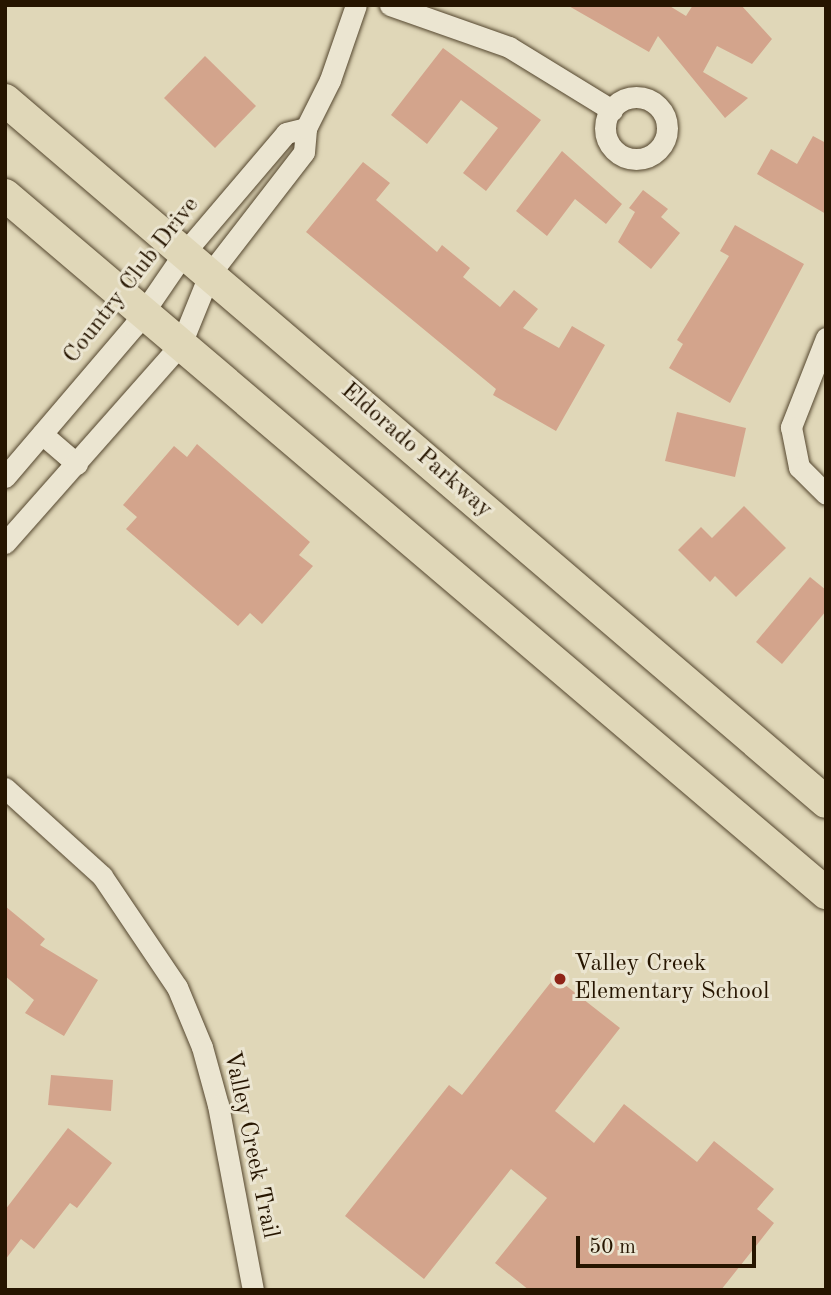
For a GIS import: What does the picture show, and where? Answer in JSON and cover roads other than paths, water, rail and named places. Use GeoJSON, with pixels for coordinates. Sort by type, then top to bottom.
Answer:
{"type":"FeatureCollection","features":[{"type":"Feature","properties":{"kind":"main road","name":"Eldorado Parkway"},"geometry":{"type":"LineString","coordinates":[[5,100],[826,802]]}},
{"type":"Feature","properties":{"kind":"main road"},"geometry":{"type":"LineString","coordinates":[[5,195],[826,892]]}},
{"type":"Feature","properties":{"kind":"street"},"geometry":{"type":"LineString","coordinates":[[5,543],[181,344],[209,275],[299,161],[306,128],[330,80],[356,5]]}},
{"type":"Feature","properties":{"kind":"street"},"geometry":{"type":"LineString","coordinates":[[390,5],[509,47],[612,110]]}},
{"type":"Feature","properties":{"kind":"street","name":"Country Club Drive"},"geometry":{"type":"LineString","coordinates":[[5,477],[144,313],[184,253],[286,133],[306,128]]}},
{"type":"Feature","properties":{"kind":"street"},"geometry":{"type":"LineString","coordinates":[[826,338],[791,427],[799,467],[826,494]]}},
{"type":"Feature","properties":{"kind":"street"},"geometry":{"type":"LineString","coordinates":[[42,434],[76,464]]}},
{"type":"Feature","properties":{"kind":"street","name":"Valley Creek Trail"},"geometry":{"type":"LineString","coordinates":[[5,788],[102,876],[177,987],[198,1036],[218,1105],[253,1290]]}},
{"type":"Feature","properties":{"kind":"place","name":"Valley Creek Elementary School"},"geometry":{"type":"Point","coordinates":[560,979]}}]}
